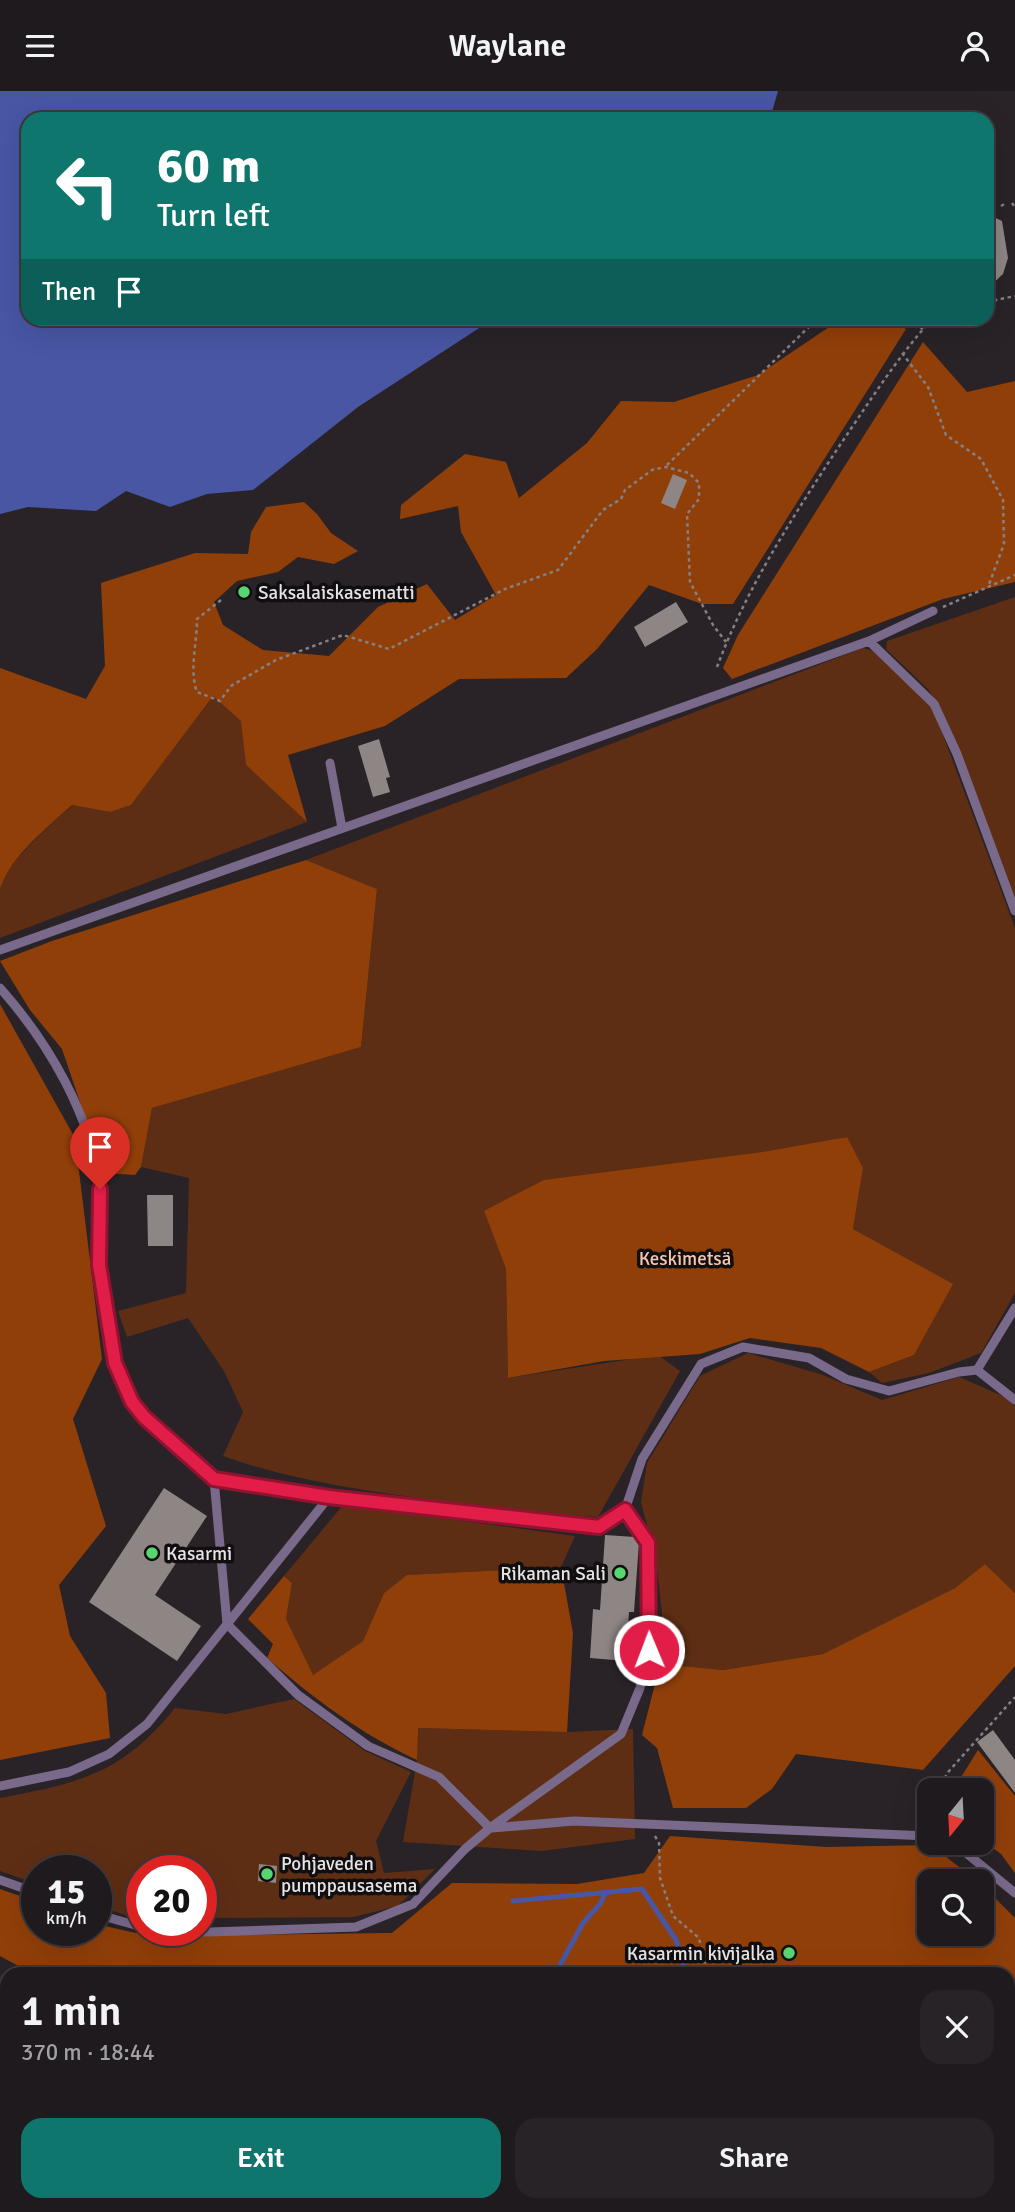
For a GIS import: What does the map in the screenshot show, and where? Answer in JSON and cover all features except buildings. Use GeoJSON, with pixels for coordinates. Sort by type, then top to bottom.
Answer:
{"type":"FeatureCollection","features":[{"type":"Feature","properties":{"kind":"lane"},"geometry":{"type":"LineString","coordinates":[[0,950],[869,641],[933,611]]}},
{"type":"Feature","properties":{"kind":"lane"},"geometry":{"type":"LineString","coordinates":[[869,641],[934,704],[957,754],[1015,911]]}},
{"type":"Feature","properties":{"kind":"lane"},"geometry":{"type":"LineString","coordinates":[[330,763],[342,828]]}},
{"type":"Feature","properties":{"kind":"lane"},"geometry":{"type":"LineString","coordinates":[[0,988],[34,1031],[85,1124],[100,1189],[99,1265],[115,1363],[132,1402],[161,1434],[214,1479],[329,1497],[599,1527],[625,1510],[642,1459],[701,1364],[743,1347],[809,1358],[846,1379],[889,1391],[959,1371],[977,1370],[1015,1399]]}},
{"type":"Feature","properties":{"kind":"lane"},"geometry":{"type":"LineString","coordinates":[[977,1370],[1015,1308]]}},
{"type":"Feature","properties":{"kind":"lane"},"geometry":{"type":"LineString","coordinates":[[214,1479],[227,1624],[298,1695],[368,1746],[439,1777],[490,1828],[574,1821],[917,1835]]}},
{"type":"Feature","properties":{"kind":"lane"},"geometry":{"type":"LineString","coordinates":[[0,1786],[69,1772],[109,1754],[147,1724],[329,1497]]}},
{"type":"Feature","properties":{"kind":"lane"},"geometry":{"type":"LineString","coordinates":[[217,1932],[356,1927],[413,1904],[465,1849],[490,1828],[621,1734],[636,1699],[649,1650],[648,1543],[625,1510]]}},
{"type":"Feature","properties":{"kind":"lane"},"geometry":{"type":"LineString","coordinates":[[969,1855],[1015,1893]]}},
{"type":"Feature","properties":{"kind":"lane"},"geometry":{"type":"LineString","coordinates":[[0,1880],[21,1887]]}},
{"type":"Feature","properties":{"kind":"path"},"geometry":{"type":"LineString","coordinates":[[1001,206],[1006,203]]}},
{"type":"Feature","properties":{"kind":"path"},"geometry":{"type":"LineString","coordinates":[[994,300],[1015,296]]}},
{"type":"Feature","properties":{"kind":"path"},"geometry":{"type":"LineString","coordinates":[[666,467],[810,326]]}},
{"type":"Feature","properties":{"kind":"path"},"geometry":{"type":"LineString","coordinates":[[717,667],[726,642],[790,521],[902,353],[923,328],[920,326]]}},
{"type":"Feature","properties":{"kind":"path"},"geometry":{"type":"LineString","coordinates":[[902,353],[928,387],[946,435],[981,459],[1003,500],[1004,544],[988,587]]}},
{"type":"Feature","properties":{"kind":"path"},"geometry":{"type":"LineString","coordinates":[[221,600],[197,618],[197,657],[190,673],[197,692],[220,701],[231,686],[276,660],[343,635],[389,649],[505,589],[558,570],[603,510],[621,499],[625,490],[652,470],[666,467],[689,473],[699,483],[699,499],[687,514],[690,582],[713,625],[726,642]]}},
{"type":"Feature","properties":{"kind":"path"},"geometry":{"type":"LineString","coordinates":[[933,611],[1015,575]]}},
{"type":"Feature","properties":{"kind":"path"},"geometry":{"type":"LineString","coordinates":[[945,1778],[1015,1697]]}},
{"type":"Feature","properties":{"kind":"path"},"geometry":{"type":"LineString","coordinates":[[648,1823],[659,1843],[660,1878],[673,1916],[699,1938],[705,1967]]}},
{"type":"Feature","properties":{"kind":"shaded area"},"geometry":{"type":"Polygon","coordinates":[[[1015,597],[1015,902],[939,706],[928,689],[886,649],[887,641],[1015,597]]]}},
{"type":"Feature","properties":{"kind":"shaded area"},"geometry":{"type":"Polygon","coordinates":[[[863,648],[873,651],[933,708],[1015,928],[1015,1293],[981,1353],[929,1373],[882,1383],[869,1372],[914,1355],[952,1284],[853,1229],[863,1168],[846,1137],[484,1211],[506,1269],[508,1378],[658,1355],[680,1371],[598,1517],[494,1508],[352,1488],[274,1472],[223,1456],[243,1412],[224,1371],[188,1318],[127,1337],[118,1311],[186,1293],[189,1178],[141,1167],[152,1108],[361,1047],[377,889],[306,860],[863,648]]]}},
{"type":"Feature","properties":{"kind":"shaded area"},"geometry":{"type":"Polygon","coordinates":[[[213,696],[242,721],[246,765],[307,822],[0,938],[0,888],[20,855],[73,805],[109,812],[131,805],[213,696]]]}},
{"type":"Feature","properties":{"kind":"shaded area"},"geometry":{"type":"Polygon","coordinates":[[[748,1353],[823,1375],[882,1400],[959,1377],[1005,1397],[1015,1406],[1015,1593],[985,1564],[955,1588],[823,1654],[723,1670],[660,1664],[662,1613],[656,1560],[641,1502],[647,1463],[700,1376],[748,1353]]]}},
{"type":"Feature","properties":{"kind":"shaded area"},"geometry":{"type":"Polygon","coordinates":[[[343,1505],[575,1536],[561,1567],[407,1575],[384,1593],[363,1641],[312,1676],[286,1619],[292,1583],[284,1576],[343,1505]]]}},
{"type":"Feature","properties":{"kind":"shaded area"},"geometry":{"type":"Polygon","coordinates":[[[294,1699],[365,1751],[411,1772],[376,1841],[384,1873],[435,1869],[398,1906],[353,1917],[217,1918],[217,1855],[126,1855],[126,1915],[112,1910],[112,1855],[21,1855],[21,1878],[0,1871],[0,1798],[76,1780],[117,1762],[156,1730],[175,1708],[226,1714],[294,1699]]]}},
{"type":"Feature","properties":{"kind":"shaded area"},"geometry":{"type":"Polygon","coordinates":[[[417,1728],[567,1732],[633,1729],[635,1839],[542,1851],[403,1842],[417,1760],[417,1728]]]}},
{"type":"Feature","properties":{"kind":"green space"},"geometry":{"type":"Polygon","coordinates":[[[831,326],[901,326],[906,329],[733,604],[702,604],[649,585],[597,649],[566,678],[459,679],[385,726],[288,755],[307,822],[246,765],[241,721],[213,696],[131,805],[110,812],[72,805],[21,853],[0,888],[0,668],[86,699],[105,666],[101,583],[195,553],[248,554],[251,532],[266,507],[304,502],[331,533],[358,551],[334,564],[298,557],[278,572],[237,581],[214,602],[223,625],[263,650],[329,656],[378,607],[427,584],[455,620],[496,595],[461,532],[458,506],[400,519],[401,505],[465,454],[506,462],[519,498],[587,443],[621,401],[674,402],[758,375],[831,326]]]}},
{"type":"Feature","properties":{"kind":"green space"},"geometry":{"type":"Polygon","coordinates":[[[923,342],[967,392],[1015,381],[1015,582],[943,599],[732,679],[723,668],[738,635],[923,342]]]}},
{"type":"Feature","properties":{"kind":"green space"},"geometry":{"type":"Polygon","coordinates":[[[306,860],[377,889],[361,1047],[152,1108],[141,1167],[135,1175],[104,1173],[62,1049],[30,1010],[0,961],[52,941],[306,860]]]}},
{"type":"Feature","properties":{"kind":"green space"},"geometry":{"type":"Polygon","coordinates":[[[0,1004],[75,1138],[102,1359],[73,1419],[106,1526],[59,1585],[70,1636],[106,1693],[110,1738],[0,1760],[0,1004]]]}},
{"type":"Feature","properties":{"kind":"green space","name":"Keskimetsä"},"geometry":{"type":"Polygon","coordinates":[[[847,1137],[863,1168],[853,1229],[953,1284],[914,1355],[869,1372],[821,1348],[750,1338],[700,1354],[604,1361],[508,1378],[506,1269],[484,1211],[544,1180],[763,1152],[847,1137]]]}},
{"type":"Feature","properties":{"kind":"green space"},"geometry":{"type":"Polygon","coordinates":[[[985,1564],[1015,1593],[1015,1666],[923,1770],[796,1754],[772,1789],[746,1808],[673,1808],[657,1748],[642,1735],[660,1664],[723,1670],[823,1654],[955,1588],[985,1564]]]}},
{"type":"Feature","properties":{"kind":"green space"},"geometry":{"type":"Polygon","coordinates":[[[561,1567],[573,1633],[567,1732],[418,1728],[417,1760],[357,1727],[284,1673],[267,1658],[273,1644],[248,1619],[284,1576],[292,1583],[286,1619],[313,1675],[363,1641],[384,1593],[407,1575],[561,1567]]]}},
{"type":"Feature","properties":{"kind":"green space"},"geometry":{"type":"Polygon","coordinates":[[[978,1750],[1015,1796],[1015,1873],[994,1849],[994,1778],[960,1778],[978,1750]]]}},
{"type":"Feature","properties":{"kind":"green space"},"geometry":{"type":"Polygon","coordinates":[[[670,1836],[826,1847],[917,1845],[917,1855],[944,1855],[962,1869],[917,1869],[917,1946],[994,1946],[994,1897],[1015,1918],[1015,1967],[20,1967],[0,1956],[0,1889],[21,1896],[21,1946],[112,1946],[112,1928],[126,1931],[126,1946],[217,1946],[217,1935],[392,1933],[452,1883],[577,1884],[644,1873],[670,1836]]]}},
{"type":"Feature","properties":{"kind":"water"},"geometry":{"type":"Polygon","coordinates":[[[0,91],[778,91],[772,112],[21,112],[21,326],[482,326],[358,407],[253,490],[207,494],[170,507],[126,491],[96,511],[28,507],[0,514],[0,91]]]}},
{"type":"Feature","properties":{"kind":"waterway"},"geometry":{"type":"LineString","coordinates":[[513,1901],[642,1889],[676,1940],[684,1967]]}},
{"type":"Feature","properties":{"kind":"waterway"},"geometry":{"type":"LineString","coordinates":[[559,1967],[583,1923],[600,1904],[606,1892]]}},
{"type":"Feature","properties":{"kind":"place","name":"Saksalaiskasematti"},"geometry":{"type":"Point","coordinates":[244,592]}},
{"type":"Feature","properties":{"kind":"place","name":"Kasarmi"},"geometry":{"type":"Point","coordinates":[152,1553]}},
{"type":"Feature","properties":{"kind":"place","name":"Rikaman Sali"},"geometry":{"type":"Point","coordinates":[620,1573]}},
{"type":"Feature","properties":{"kind":"place","name":"Pohjaveden pumppausasema"},"geometry":{"type":"Point","coordinates":[267,1874]}},
{"type":"Feature","properties":{"kind":"place","name":"Kasarmin kivijalka"},"geometry":{"type":"Point","coordinates":[789,1953]}},
{"type":"Feature","properties":{"kind":"route"},"geometry":{"type":"LineString","coordinates":[[100,1189],[99,1265],[115,1363],[132,1402],[144,1417],[214,1479],[329,1497],[542,1523],[599,1527],[625,1510],[648,1543],[649,1650]]}}]}
